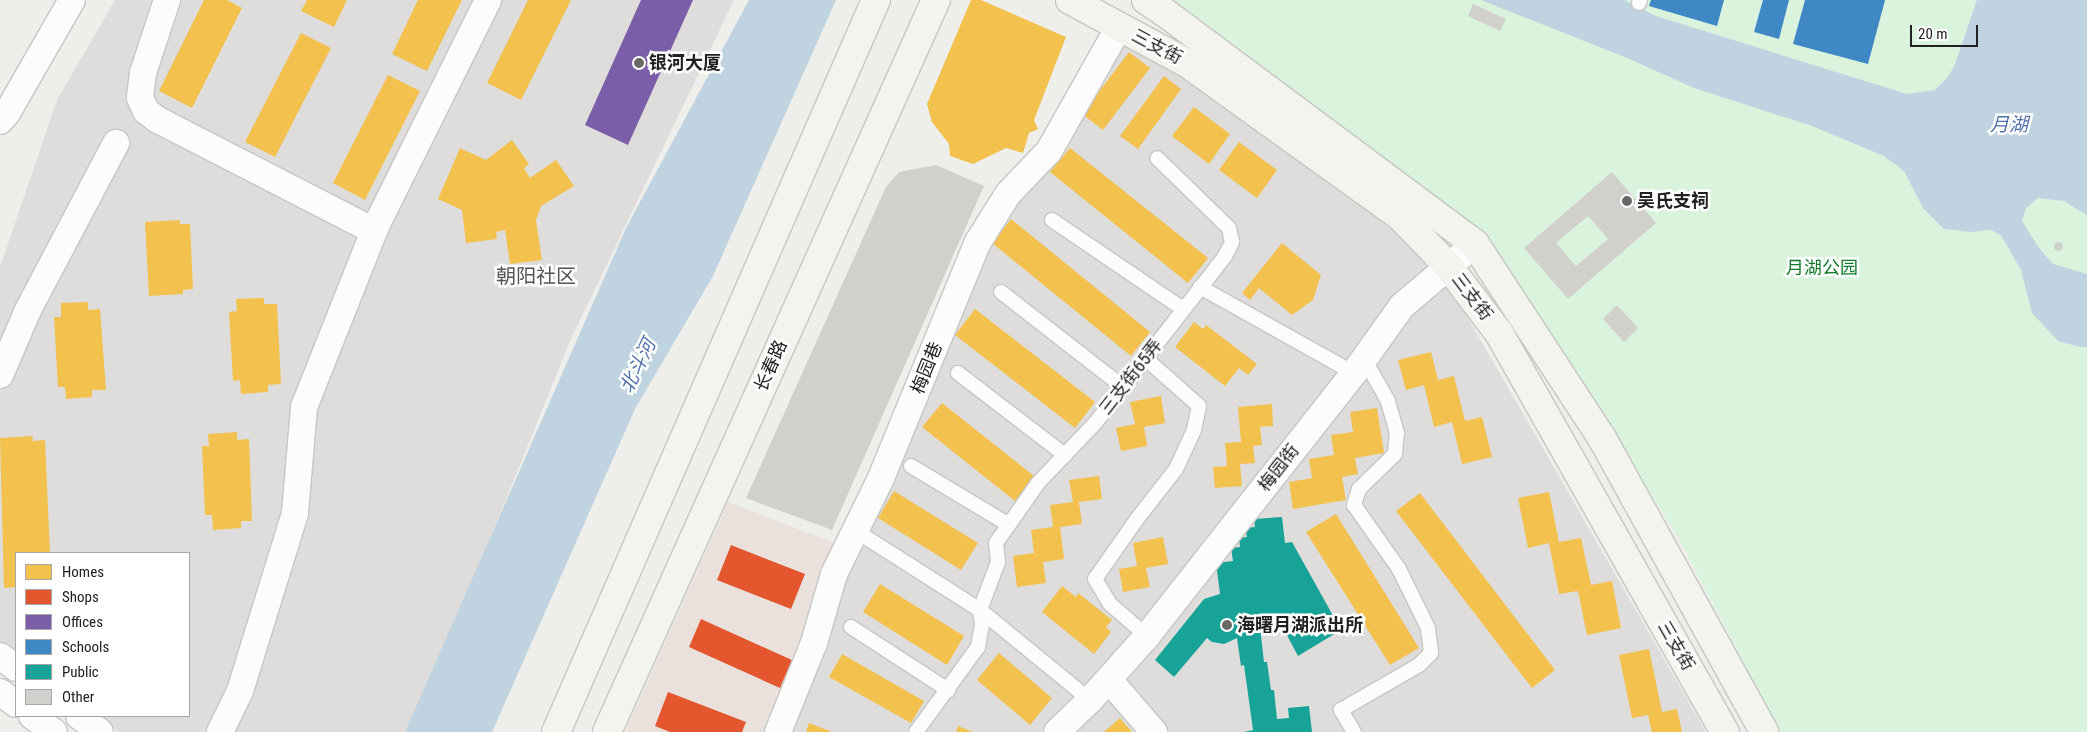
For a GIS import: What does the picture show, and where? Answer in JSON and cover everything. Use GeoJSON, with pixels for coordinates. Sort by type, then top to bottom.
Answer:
{"type":"FeatureCollection","features":[{"type":"Feature","properties":{"kind":"main road"},"geometry":{"type":"LineString","coordinates":[[556,732],[876,0]]}},
{"type":"Feature","properties":{"kind":"main road","name":"长春路"},"geometry":{"type":"LineString","coordinates":[[606,732],[936,0]]}},
{"type":"Feature","properties":{"kind":"main road","name":"三支街"},"geometry":{"type":"LineString","coordinates":[[1070,0],[1187,63],[1392,210],[1449,267],[1499,333],[1725,732]]}},
{"type":"Feature","properties":{"kind":"main road","name":"三支街"},"geometry":{"type":"LineString","coordinates":[[1146,0],[1475,244],[1602,438],[1764,732]]}},
{"type":"Feature","properties":{"kind":"street"},"geometry":{"type":"LineString","coordinates":[[0,121],[7,113],[72,0]]}},
{"type":"Feature","properties":{"kind":"street"},"geometry":{"type":"LineString","coordinates":[[167,0],[143,73],[140,98],[146,111],[158,120],[374,232]]}},
{"type":"Feature","properties":{"kind":"street"},"geometry":{"type":"LineString","coordinates":[[220,732],[240,691],[294,513],[304,407],[374,232],[488,0]]}},
{"type":"Feature","properties":{"kind":"street","name":"梅园巷"},"geometry":{"type":"LineString","coordinates":[[778,732],[814,644],[834,574],[881,478],[978,242],[1008,194],[1049,151],[1119,27]]}},
{"type":"Feature","properties":{"kind":"street"},"geometry":{"type":"LineString","coordinates":[[0,375],[28,310],[116,143]]}},
{"type":"Feature","properties":{"kind":"street","name":"梅园街"},"geometry":{"type":"LineString","coordinates":[[1057,732],[1109,680],[1148,636],[1359,366],[1402,306],[1475,244]]}},
{"type":"Feature","properties":{"kind":"street"},"geometry":{"type":"LineString","coordinates":[[0,656],[15,667]]}},
{"type":"Feature","properties":{"kind":"street"},"geometry":{"type":"LineString","coordinates":[[1109,680],[1154,732]]}},
{"type":"Feature","properties":{"kind":"street"},"geometry":{"type":"LineString","coordinates":[[0,692],[15,703]]}},
{"type":"Feature","properties":{"kind":"street"},"geometry":{"type":"LineString","coordinates":[[33,717],[54,732]]}},
{"type":"Feature","properties":{"kind":"street"},"geometry":{"type":"LineString","coordinates":[[79,717],[100,732]]}},
{"type":"Feature","properties":{"kind":"lane","name":"三支街65弄"},"geometry":{"type":"LineString","coordinates":[[980,610],[998,562],[996,543],[1038,484],[1096,422],[1225,256],[1232,242],[1229,228],[1156,158]]}},
{"type":"Feature","properties":{"kind":"lane"},"geometry":{"type":"LineString","coordinates":[[1052,220],[1183,309]]}},
{"type":"Feature","properties":{"kind":"lane"},"geometry":{"type":"LineString","coordinates":[[1200,287],[1359,366],[1388,401],[1398,433],[1396,454],[1359,489],[1354,505],[1399,569],[1428,628],[1431,653],[1419,665],[1341,710],[1354,732]]}},
{"type":"Feature","properties":{"kind":"lane"},"geometry":{"type":"LineString","coordinates":[[1001,292],[1123,387]]}},
{"type":"Feature","properties":{"kind":"lane"},"geometry":{"type":"LineString","coordinates":[[1145,358],[1198,406],[1194,430],[1176,469],[1137,519],[1096,579],[1110,604],[1148,636]]}},
{"type":"Feature","properties":{"kind":"lane"},"geometry":{"type":"LineString","coordinates":[[958,373],[1065,455]]}},
{"type":"Feature","properties":{"kind":"lane"},"geometry":{"type":"LineString","coordinates":[[911,466],[1009,525]]}},
{"type":"Feature","properties":{"kind":"lane"},"geometry":{"type":"LineString","coordinates":[[856,531],[980,610],[1090,700]]}},
{"type":"Feature","properties":{"kind":"lane"},"geometry":{"type":"LineString","coordinates":[[916,732],[978,647],[982,624],[980,610]]}},
{"type":"Feature","properties":{"kind":"lane"},"geometry":{"type":"LineString","coordinates":[[851,627],[948,690]]}},
{"type":"Feature","properties":{"kind":"shaded area"},"geometry":{"type":"Polygon","coordinates":[[[115,0],[734,0],[570,341],[412,732],[118,732],[97,717],[190,717],[190,552],[15,552],[15,655],[0,643],[0,267],[57,100],[115,0]]]}},
{"type":"Feature","properties":{"kind":"shaded area"},"geometry":{"type":"Polygon","coordinates":[[[1121,36],[1388,219],[1446,280],[1706,732],[1169,732],[1128,686],[1164,732],[787,732],[841,577],[980,249],[1121,36]]]}},
{"type":"Feature","properties":{"kind":"shaded area"},"geometry":{"type":"Polygon","coordinates":[[[728,502],[837,544],[791,694],[767,732],[625,732],[728,502]]]}},
{"type":"Feature","properties":{"kind":"green space","name":"月湖公园"},"geometry":{"type":"Polygon","coordinates":[[[1156,0],[2087,0],[2087,732],[1780,732],[1677,535],[1488,236],[1224,45],[1156,0]]]}},
{"type":"Feature","properties":{"kind":"water","name":"北斗河"},"geometry":{"type":"Polygon","coordinates":[[[749,0],[836,0],[713,276],[635,409],[492,732],[405,732],[626,228],[749,0]]]}},
{"type":"Feature","properties":{"kind":"water","name":"月湖"},"geometry":{"type":"Polygon","coordinates":[[[1481,0],[1624,0],[1656,16],[1907,94],[1935,90],[1946,79],[1954,67],[1977,0],[2087,0],[2087,215],[2064,201],[2038,198],[2026,208],[2022,221],[2039,248],[2053,264],[2087,274],[2087,347],[2058,341],[2032,313],[2021,270],[2001,235],[1991,230],[1971,232],[1944,229],[1923,208],[1904,171],[1884,156],[1812,126],[1694,88],[1627,58],[1481,0]]]}},
{"type":"Feature","properties":{"kind":"building: Homes"},"geometry":{"type":"Polygon","coordinates":[[[204,0],[227,0],[242,8],[192,108],[159,91],[204,0]]]}},
{"type":"Feature","properties":{"kind":"building: Homes"},"geometry":{"type":"Polygon","coordinates":[[[307,0],[347,0],[334,27],[301,11],[307,0]]]}},
{"type":"Feature","properties":{"kind":"building: Homes"},"geometry":{"type":"Polygon","coordinates":[[[418,0],[462,0],[427,71],[392,54],[418,0]]]}},
{"type":"Feature","properties":{"kind":"building: Homes"},"geometry":{"type":"Polygon","coordinates":[[[528,0],[571,0],[521,100],[487,83],[528,0]]]}},
{"type":"Feature","properties":{"kind":"building: Homes"},"geometry":{"type":"Polygon","coordinates":[[[971,0],[981,0],[1066,37],[1034,120],[1038,129],[1029,133],[1023,153],[1006,148],[973,164],[950,156],[949,144],[932,122],[927,104],[971,0]]]}},
{"type":"Feature","properties":{"kind":"building: Homes"},"geometry":{"type":"Polygon","coordinates":[[[301,33],[331,48],[275,157],[245,142],[301,33]]]}},
{"type":"Feature","properties":{"kind":"building: Homes"},"geometry":{"type":"Polygon","coordinates":[[[1129,52],[1150,68],[1103,130],[1082,114],[1129,52]]]}},
{"type":"Feature","properties":{"kind":"building: Homes"},"geometry":{"type":"Polygon","coordinates":[[[388,75],[420,91],[365,200],[333,183],[388,75]]]}},
{"type":"Feature","properties":{"kind":"building: Homes"},"geometry":{"type":"Polygon","coordinates":[[[1164,76],[1181,89],[1138,149],[1120,136],[1164,76]]]}},
{"type":"Feature","properties":{"kind":"building: Homes"},"geometry":{"type":"Polygon","coordinates":[[[1194,107],[1230,134],[1209,164],[1172,136],[1194,107]]]}},
{"type":"Feature","properties":{"kind":"building: Homes"},"geometry":{"type":"Polygon","coordinates":[[[512,140],[529,164],[524,168],[530,178],[556,160],[574,186],[541,206],[536,220],[542,260],[510,264],[505,230],[496,232],[497,239],[466,243],[462,210],[438,199],[460,148],[486,160],[512,140]]]}},
{"type":"Feature","properties":{"kind":"building: Homes"},"geometry":{"type":"Polygon","coordinates":[[[1239,142],[1277,170],[1257,198],[1219,170],[1239,142]]]}},
{"type":"Feature","properties":{"kind":"building: Homes"},"geometry":{"type":"Polygon","coordinates":[[[1070,148],[1208,258],[1188,283],[1050,172],[1070,148]]]}},
{"type":"Feature","properties":{"kind":"building: Homes"},"geometry":{"type":"Polygon","coordinates":[[[1011,219],[1150,332],[1131,356],[992,243],[1011,219]]]}},
{"type":"Feature","properties":{"kind":"building: Homes"},"geometry":{"type":"Polygon","coordinates":[[[180,220],[180,224],[190,224],[193,289],[183,290],[183,294],[149,296],[145,222],[180,220]]]}},
{"type":"Feature","properties":{"kind":"building: Homes"},"geometry":{"type":"Polygon","coordinates":[[[1282,243],[1321,275],[1313,300],[1292,315],[1259,288],[1250,300],[1242,293],[1282,243]]]}},
{"type":"Feature","properties":{"kind":"building: Homes"},"geometry":{"type":"Polygon","coordinates":[[[264,298],[264,304],[277,304],[281,384],[268,385],[268,392],[241,394],[240,380],[233,381],[229,312],[237,311],[236,299],[264,298]]]}},
{"type":"Feature","properties":{"kind":"building: Homes"},"geometry":{"type":"Polygon","coordinates":[[[88,302],[88,310],[100,309],[106,390],[92,390],[92,397],[66,399],[65,387],[58,387],[54,317],[61,317],[61,303],[88,302]]]}},
{"type":"Feature","properties":{"kind":"building: Homes"},"geometry":{"type":"Polygon","coordinates":[[[975,309],[1095,402],[1075,428],[955,335],[975,309]]]}},
{"type":"Feature","properties":{"kind":"building: Homes"},"geometry":{"type":"Polygon","coordinates":[[[1194,322],[1203,329],[1206,325],[1257,364],[1248,375],[1239,368],[1225,386],[1175,347],[1194,322]]]}},
{"type":"Feature","properties":{"kind":"building: Homes"},"geometry":{"type":"Polygon","coordinates":[[[1431,352],[1438,380],[1454,376],[1465,421],[1482,417],[1492,457],[1462,464],[1452,422],[1434,427],[1424,385],[1406,390],[1398,360],[1431,352]]]}},
{"type":"Feature","properties":{"kind":"building: Homes"},"geometry":{"type":"Polygon","coordinates":[[[1161,396],[1165,423],[1144,427],[1147,446],[1121,451],[1116,428],[1135,424],[1130,402],[1161,396]]]}},
{"type":"Feature","properties":{"kind":"building: Homes"},"geometry":{"type":"Polygon","coordinates":[[[942,403],[1034,476],[1015,501],[922,427],[942,403]]]}},
{"type":"Feature","properties":{"kind":"building: Homes"},"geometry":{"type":"Polygon","coordinates":[[[1272,404],[1273,426],[1260,427],[1262,445],[1253,446],[1255,463],[1240,464],[1242,486],[1215,488],[1213,467],[1227,466],[1225,443],[1241,442],[1238,407],[1272,404]]]}},
{"type":"Feature","properties":{"kind":"building: Homes"},"geometry":{"type":"Polygon","coordinates":[[[1377,408],[1384,453],[1355,458],[1358,474],[1342,477],[1346,500],[1293,509],[1289,482],[1312,478],[1309,459],[1334,455],[1331,435],[1353,432],[1350,412],[1377,408]]]}},
{"type":"Feature","properties":{"kind":"building: Homes"},"geometry":{"type":"Polygon","coordinates":[[[237,432],[237,440],[249,439],[252,521],[241,521],[241,528],[213,530],[212,515],[205,515],[202,446],[209,446],[208,434],[237,432]]]}},
{"type":"Feature","properties":{"kind":"building: Homes"},"geometry":{"type":"Polygon","coordinates":[[[33,436],[32,441],[45,440],[50,552],[15,552],[15,587],[4,588],[0,438],[33,436]]]}},
{"type":"Feature","properties":{"kind":"building: Homes"},"geometry":{"type":"Polygon","coordinates":[[[1099,476],[1102,499],[1079,502],[1082,524],[1060,527],[1064,559],[1043,562],[1046,583],[1017,587],[1013,556],[1034,553],[1031,530],[1053,527],[1050,505],[1073,502],[1069,480],[1099,476]]]}},
{"type":"Feature","properties":{"kind":"building: Homes"},"geometry":{"type":"Polygon","coordinates":[[[894,491],[978,543],[961,570],[878,518],[894,491]]]}},
{"type":"Feature","properties":{"kind":"building: Homes"},"geometry":{"type":"Polygon","coordinates":[[[1549,492],[1559,542],[1581,538],[1591,585],[1612,581],[1621,628],[1587,635],[1578,591],[1559,594],[1549,543],[1528,548],[1518,498],[1549,492]]]}},
{"type":"Feature","properties":{"kind":"building: Homes"},"geometry":{"type":"Polygon","coordinates":[[[1420,493],[1555,670],[1532,688],[1396,511],[1420,493]]]}},
{"type":"Feature","properties":{"kind":"building: Homes"},"geometry":{"type":"Polygon","coordinates":[[[1336,514],[1419,648],[1390,665],[1306,532],[1336,514]]]}},
{"type":"Feature","properties":{"kind":"building: Homes"},"geometry":{"type":"Polygon","coordinates":[[[1163,537],[1168,564],[1146,568],[1150,587],[1123,592],[1119,569],[1137,566],[1133,543],[1163,537]]]}},
{"type":"Feature","properties":{"kind":"building: Homes"},"geometry":{"type":"Polygon","coordinates":[[[880,584],[964,636],[947,665],[863,612],[880,584]]]}},
{"type":"Feature","properties":{"kind":"building: Homes"},"geometry":{"type":"Polygon","coordinates":[[[1062,586],[1076,597],[1078,593],[1112,620],[1106,627],[1111,632],[1094,654],[1042,612],[1062,586]]]}},
{"type":"Feature","properties":{"kind":"building: Homes"},"geometry":{"type":"Polygon","coordinates":[[[1649,649],[1662,712],[1677,709],[1682,732],[1652,732],[1648,715],[1632,718],[1619,655],[1649,649]]]}},
{"type":"Feature","properties":{"kind":"building: Homes"},"geometry":{"type":"Polygon","coordinates":[[[999,653],[1052,698],[1030,725],[977,680],[999,653]]]}},
{"type":"Feature","properties":{"kind":"building: Homes"},"geometry":{"type":"Polygon","coordinates":[[[842,654],[924,701],[911,723],[829,677],[842,654]]]}},
{"type":"Feature","properties":{"kind":"building: Homes"},"geometry":{"type":"Polygon","coordinates":[[[1120,718],[1132,732],[1104,732],[1120,718]]]}},
{"type":"Feature","properties":{"kind":"building: Homes"},"geometry":{"type":"Polygon","coordinates":[[[809,723],[832,732],[806,732],[809,723]]]}},
{"type":"Feature","properties":{"kind":"building: Homes"},"geometry":{"type":"Polygon","coordinates":[[[958,726],[973,732],[956,732],[958,726]]]}},
{"type":"Feature","properties":{"kind":"building: Shops"},"geometry":{"type":"Polygon","coordinates":[[[731,545],[805,574],[791,609],[717,580],[731,545]]]}},
{"type":"Feature","properties":{"kind":"building: Shops"},"geometry":{"type":"Polygon","coordinates":[[[701,619],[792,660],[780,688],[689,647],[701,619]]]}},
{"type":"Feature","properties":{"kind":"building: Shops"},"geometry":{"type":"Polygon","coordinates":[[[668,692],[746,722],[742,732],[670,732],[655,726],[668,692]]]}},
{"type":"Feature","properties":{"kind":"building: Offices","name":"银河大厦"},"geometry":{"type":"Polygon","coordinates":[[[641,0],[693,0],[628,145],[585,125],[641,0]]]}},
{"type":"Feature","properties":{"kind":"building: Schools"},"geometry":{"type":"Polygon","coordinates":[[[1651,0],[1724,0],[1717,26],[1649,6],[1651,0]]]}},
{"type":"Feature","properties":{"kind":"building: Schools"},"geometry":{"type":"Polygon","coordinates":[[[1763,0],[1789,0],[1779,39],[1754,32],[1763,0]]]}},
{"type":"Feature","properties":{"kind":"building: Schools"},"geometry":{"type":"Polygon","coordinates":[[[1805,0],[1885,0],[1868,64],[1793,44],[1805,0]]]}},
{"type":"Feature","properties":{"kind":"building: Public","name":"海曙月湖派出所"},"geometry":{"type":"Polygon","coordinates":[[[1282,517],[1285,543],[1292,542],[1341,630],[1298,656],[1280,622],[1271,623],[1271,626],[1260,627],[1264,662],[1267,662],[1271,690],[1274,690],[1277,719],[1289,718],[1288,708],[1309,706],[1312,732],[1244,732],[1253,730],[1244,665],[1241,666],[1237,638],[1224,644],[1212,642],[1207,638],[1174,677],[1155,660],[1204,599],[1220,594],[1216,563],[1233,561],[1231,548],[1240,547],[1239,538],[1247,537],[1245,528],[1255,527],[1254,519],[1282,517]]]}},
{"type":"Feature","properties":{"kind":"building: Other"},"geometry":{"type":"Polygon","coordinates":[[[1473,4],[1506,19],[1500,31],[1468,16],[1473,4]]]}},
{"type":"Feature","properties":{"kind":"building: Other"},"geometry":{"type":"Polygon","coordinates":[[[936,165],[984,186],[832,530],[746,498],[886,187],[899,172],[936,165]]]}},
{"type":"Feature","properties":{"kind":"building: Other"},"geometry":{"type":"Polygon","coordinates":[[[1612,172],[1656,223],[1568,299],[1524,248],[1612,172]],[[1588,216],[1556,243],[1576,266],[1608,239],[1588,216]]]}},
{"type":"Feature","properties":{"kind":"building: Other"},"geometry":{"type":"Polygon","coordinates":[[[2058,241],[2063,246],[2058,251],[2053,246],[2058,241]]]}},
{"type":"Feature","properties":{"kind":"building: Other"},"geometry":{"type":"Polygon","coordinates":[[[1617,305],[1638,328],[1624,342],[1603,319],[1617,305]]]}},
{"type":"Feature","properties":{"kind":"place","name":"银河大厦"},"geometry":{"type":"Point","coordinates":[639,63]}},
{"type":"Feature","properties":{"kind":"place","name":"吴氏支祠"},"geometry":{"type":"Point","coordinates":[1627,201]}},
{"type":"Feature","properties":{"kind":"place","name":"海曙月湖派出所"},"geometry":{"type":"Point","coordinates":[1227,625]}},
{"type":"Feature","properties":{"kind":"district","name":"朝阳社区"},"geometry":{"type":"Point","coordinates":[536,276]}}]}
